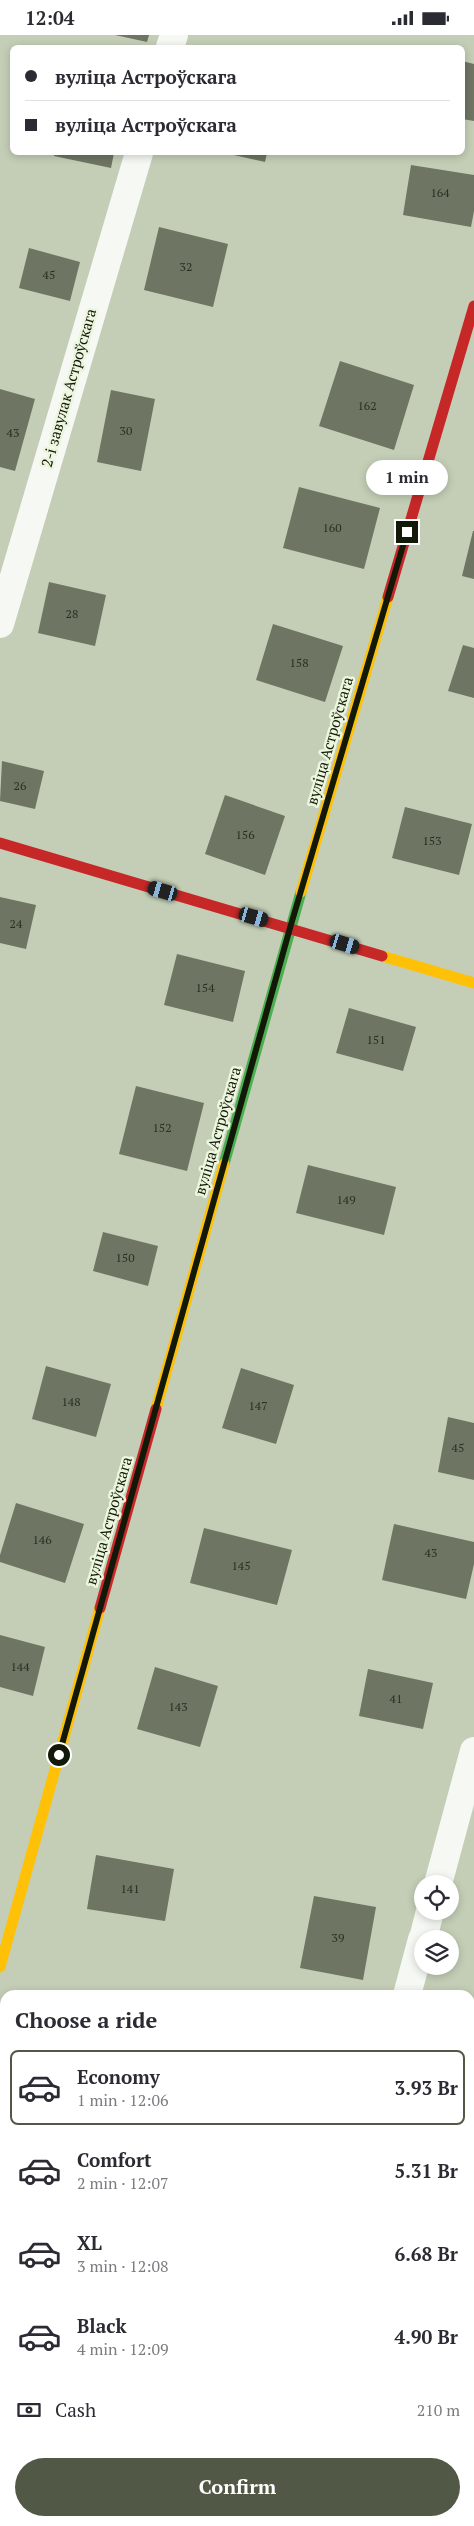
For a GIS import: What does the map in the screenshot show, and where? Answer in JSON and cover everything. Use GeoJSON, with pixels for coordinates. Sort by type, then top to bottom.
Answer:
{"type":"FeatureCollection","features":[{"type":"Feature","properties":{"kind":"street","name":"2-і завулак Астроўскага"},"geometry":{"type":"LineString","coordinates":[[0,624],[138,155]]}},
{"type":"Feature","properties":{"kind":"street","name":"вуліца Астроўскага"},"geometry":{"type":"LineString","coordinates":[[0,1967],[290,928],[474,306]]}},
{"type":"Feature","properties":{"kind":"street"},"geometry":{"type":"LineString","coordinates":[[0,843],[474,983]]}},
{"type":"Feature","properties":{"kind":"street"},"geometry":{"type":"LineString","coordinates":[[440,1875],[474,1751]]}},
{"type":"Feature","properties":{"kind":"street"},"geometry":{"type":"LineString","coordinates":[[408,1990],[414,1970]]}},
{"type":"Feature","properties":{"kind":"building"},"geometry":{"type":"Polygon","coordinates":[[[115,35],[149,35],[147,42],[115,35]]]}},
{"type":"Feature","properties":{"kind":"building"},"geometry":{"type":"Polygon","coordinates":[[[465,62],[474,64],[474,121],[465,120],[465,62]]]}},
{"type":"Feature","properties":{"kind":"building"},"geometry":{"type":"Polygon","coordinates":[[[54,155],[114,155],[111,168],[54,155]]]}},
{"type":"Feature","properties":{"kind":"building"},"geometry":{"type":"Polygon","coordinates":[[[234,155],[267,155],[265,162],[234,155]]]}},
{"type":"Feature","properties":{"kind":"building"},"geometry":{"type":"Polygon","coordinates":[[[411,165],[474,175],[474,211],[471,227],[403,215],[411,165]]]}},
{"type":"Feature","properties":{"kind":"building"},"geometry":{"type":"Polygon","coordinates":[[[159,227],[228,244],[213,307],[144,290],[159,227]]]}},
{"type":"Feature","properties":{"kind":"building"},"geometry":{"type":"Polygon","coordinates":[[[29,248],[80,262],[70,301],[19,288],[29,248]]]}},
{"type":"Feature","properties":{"kind":"building"},"geometry":{"type":"Polygon","coordinates":[[[340,361],[414,385],[394,450],[319,426],[340,361]]]}},
{"type":"Feature","properties":{"kind":"building"},"geometry":{"type":"Polygon","coordinates":[[[0,389],[35,399],[15,471],[0,467],[0,389]]]}},
{"type":"Feature","properties":{"kind":"building"},"geometry":{"type":"Polygon","coordinates":[[[111,390],[155,399],[141,471],[97,462],[111,390]]]}},
{"type":"Feature","properties":{"kind":"building"},"geometry":{"type":"Polygon","coordinates":[[[299,487],[380,508],[364,569],[283,548],[299,487]]]}},
{"type":"Feature","properties":{"kind":"building"},"geometry":{"type":"Polygon","coordinates":[[[474,531],[474,579],[462,576],[474,531]]]}},
{"type":"Feature","properties":{"kind":"building"},"geometry":{"type":"Polygon","coordinates":[[[49,582],[106,595],[95,646],[38,633],[49,582]]]}},
{"type":"Feature","properties":{"kind":"building"},"geometry":{"type":"Polygon","coordinates":[[[273,624],[343,646],[325,702],[256,680],[273,624]]]}},
{"type":"Feature","properties":{"kind":"building"},"geometry":{"type":"Polygon","coordinates":[[[463,645],[474,648],[474,698],[448,691],[463,645]]]}},
{"type":"Feature","properties":{"kind":"building"},"geometry":{"type":"Polygon","coordinates":[[[2,761],[44,771],[35,809],[0,801],[2,761]]]}},
{"type":"Feature","properties":{"kind":"building"},"geometry":{"type":"Polygon","coordinates":[[[225,795],[285,816],[265,875],[205,854],[225,795]]]}},
{"type":"Feature","properties":{"kind":"building"},"geometry":{"type":"Polygon","coordinates":[[[405,807],[472,824],[459,875],[392,858],[405,807]]]}},
{"type":"Feature","properties":{"kind":"building"},"geometry":{"type":"Polygon","coordinates":[[[0,897],[36,905],[26,949],[0,943],[0,897]]]}},
{"type":"Feature","properties":{"kind":"building"},"geometry":{"type":"Polygon","coordinates":[[[177,954],[245,971],[233,1022],[164,1005],[177,954]]]}},
{"type":"Feature","properties":{"kind":"building"},"geometry":{"type":"Polygon","coordinates":[[[349,1008],[416,1027],[403,1071],[336,1053],[349,1008]]]}},
{"type":"Feature","properties":{"kind":"building"},"geometry":{"type":"Polygon","coordinates":[[[136,1086],[204,1103],[187,1171],[119,1154],[136,1086]]]}},
{"type":"Feature","properties":{"kind":"building"},"geometry":{"type":"Polygon","coordinates":[[[308,1165],[396,1187],[384,1235],[296,1213],[308,1165]]]}},
{"type":"Feature","properties":{"kind":"building"},"geometry":{"type":"Polygon","coordinates":[[[103,1232],[158,1246],[148,1286],[93,1271],[103,1232]]]}},
{"type":"Feature","properties":{"kind":"building"},"geometry":{"type":"Polygon","coordinates":[[[46,1366],[111,1384],[96,1437],[32,1419],[46,1366]]]}},
{"type":"Feature","properties":{"kind":"building"},"geometry":{"type":"Polygon","coordinates":[[[241,1368],[294,1385],[276,1444],[222,1428],[241,1368]]]}},
{"type":"Feature","properties":{"kind":"building"},"geometry":{"type":"Polygon","coordinates":[[[448,1417],[474,1423],[474,1480],[438,1472],[448,1417]]]}},
{"type":"Feature","properties":{"kind":"building"},"geometry":{"type":"Polygon","coordinates":[[[16,1503],[84,1524],[65,1583],[0,1562],[0,1555],[16,1503]]]}},
{"type":"Feature","properties":{"kind":"building"},"geometry":{"type":"Polygon","coordinates":[[[394,1524],[474,1542],[474,1564],[466,1599],[382,1580],[394,1524]]]}},
{"type":"Feature","properties":{"kind":"building"},"geometry":{"type":"Polygon","coordinates":[[[204,1528],[292,1550],[277,1605],[190,1583],[204,1528]]]}},
{"type":"Feature","properties":{"kind":"building"},"geometry":{"type":"Polygon","coordinates":[[[0,1635],[45,1647],[33,1696],[0,1687],[0,1635]]]}},
{"type":"Feature","properties":{"kind":"building"},"geometry":{"type":"Polygon","coordinates":[[[155,1667],[218,1686],[200,1747],[137,1729],[155,1667]]]}},
{"type":"Feature","properties":{"kind":"building"},"geometry":{"type":"Polygon","coordinates":[[[368,1669],[433,1683],[423,1729],[359,1716],[368,1669]]]}},
{"type":"Feature","properties":{"kind":"building"},"geometry":{"type":"Polygon","coordinates":[[[96,1855],[174,1869],[165,1921],[87,1909],[96,1855]]]}},
{"type":"Feature","properties":{"kind":"building"},"geometry":{"type":"Polygon","coordinates":[[[314,1896],[376,1907],[363,1980],[300,1968],[314,1896]]]}},
{"type":"Feature","properties":{"kind":"traffic: fast"},"geometry":{"type":"LineString","coordinates":[[224,1164],[301,892]]}},
{"type":"Feature","properties":{"kind":"traffic: slow"},"geometry":{"type":"LineString","coordinates":[[301,892],[388,597]]}},
{"type":"Feature","properties":{"kind":"traffic: slow"},"geometry":{"type":"LineString","coordinates":[[382,956],[474,983]]}},
{"type":"Feature","properties":{"kind":"traffic: slow"},"geometry":{"type":"LineString","coordinates":[[156,1409],[224,1164]]}},
{"type":"Feature","properties":{"kind":"traffic: slow"},"geometry":{"type":"LineString","coordinates":[[0,1967],[100,1608]]}},
{"type":"Feature","properties":{"kind":"traffic: jam"},"geometry":{"type":"LineString","coordinates":[[388,597],[474,306]]}},
{"type":"Feature","properties":{"kind":"traffic: jam"},"geometry":{"type":"LineString","coordinates":[[0,843],[382,956]]}},
{"type":"Feature","properties":{"kind":"traffic: jam"},"geometry":{"type":"LineString","coordinates":[[100,1608],[156,1409]]}},
{"type":"Feature","properties":{"kind":"route"},"geometry":{"type":"LineString","coordinates":[[59,1755],[290,928],[407,532]]}}]}
